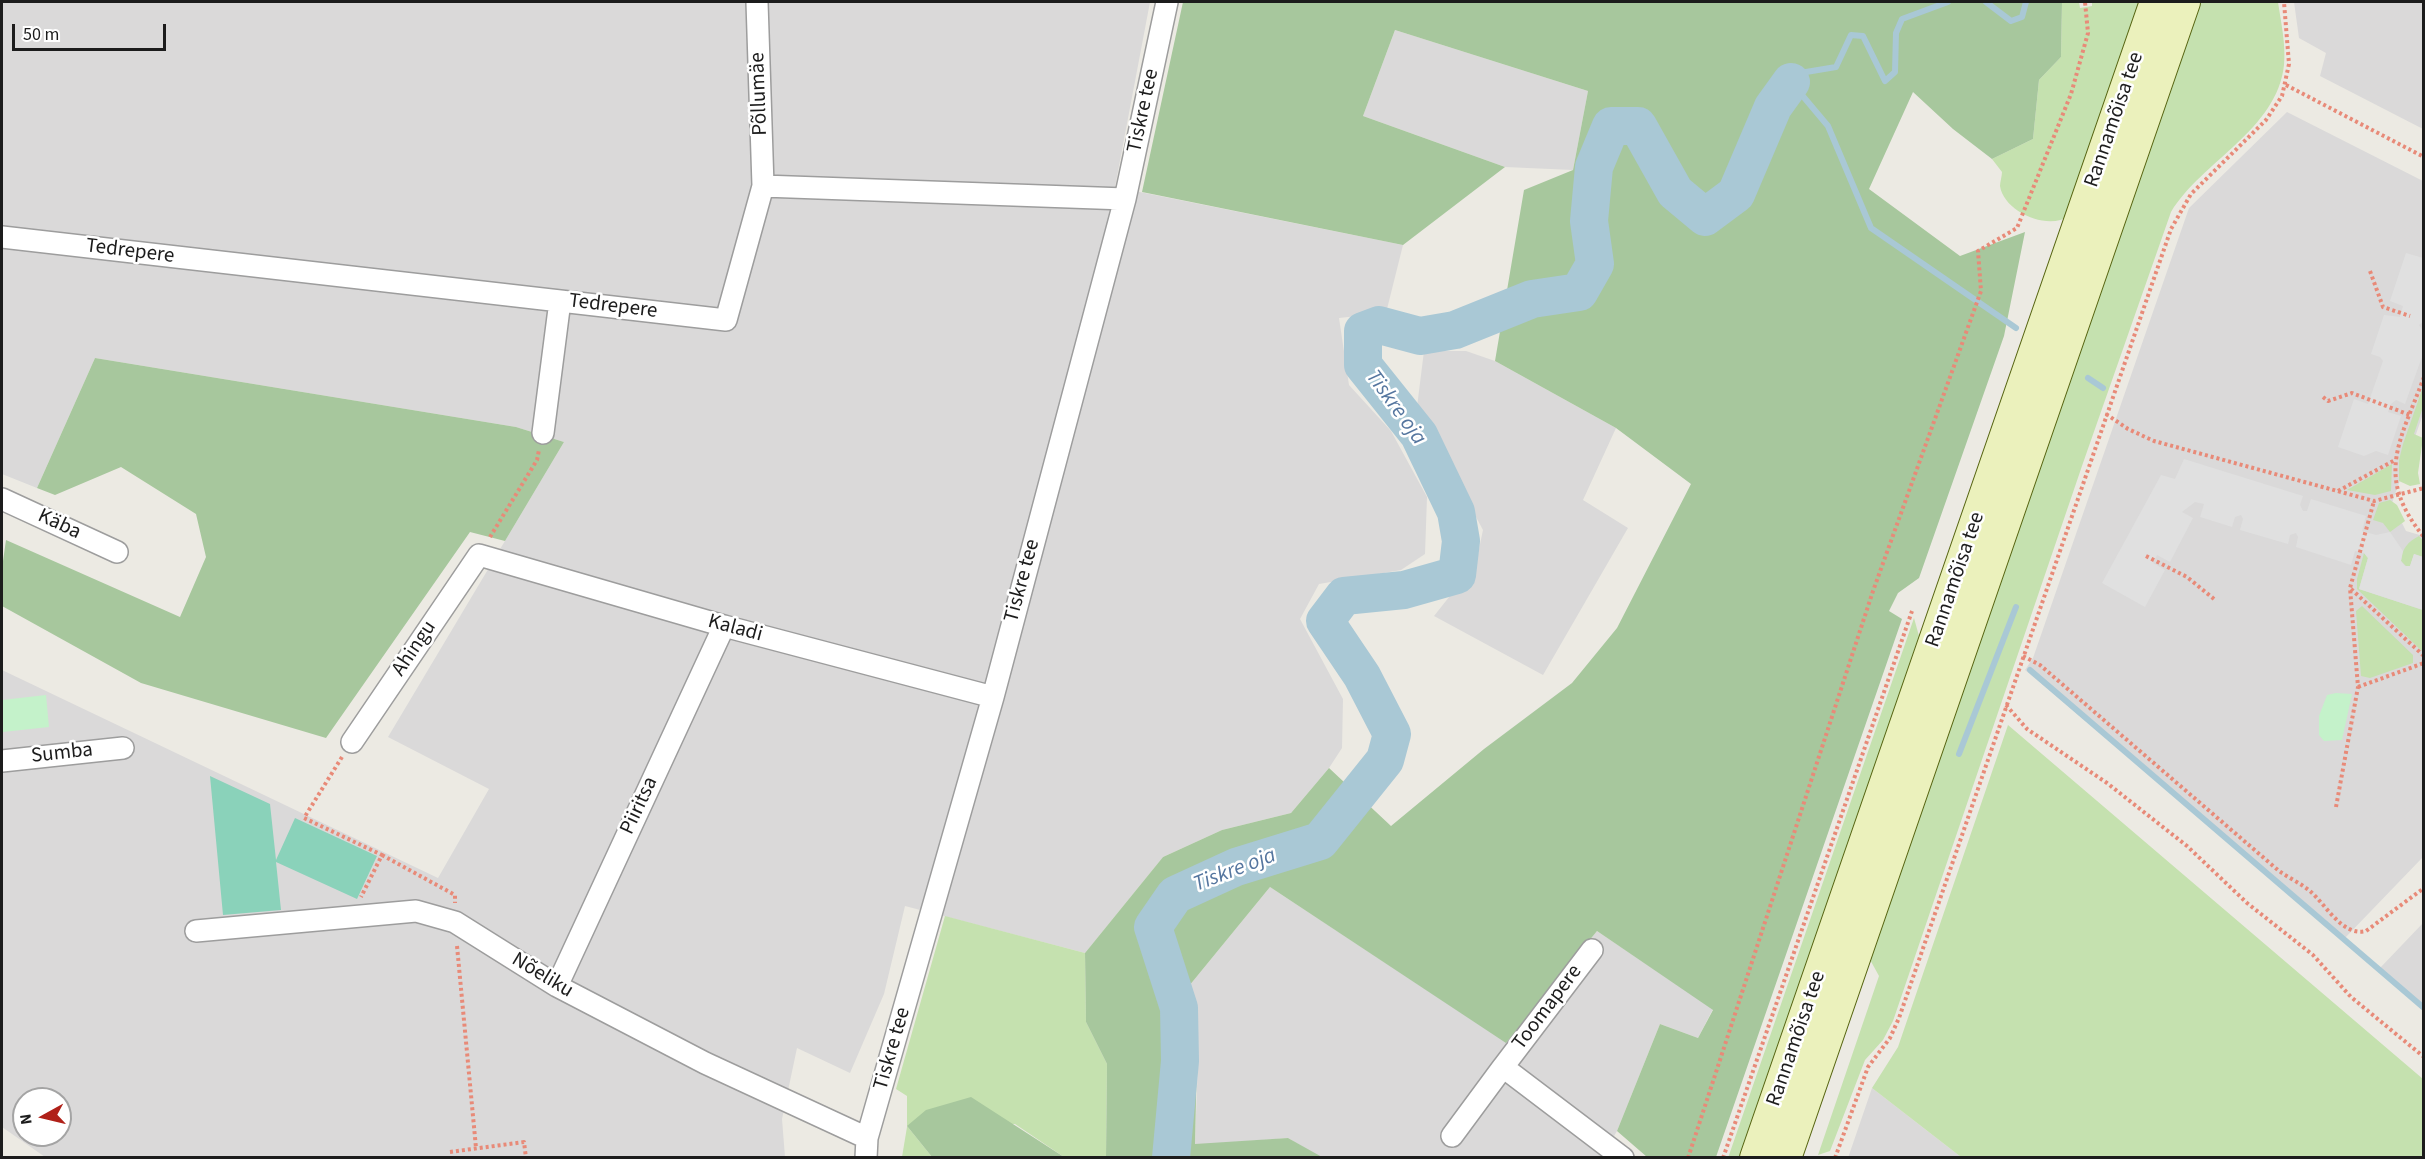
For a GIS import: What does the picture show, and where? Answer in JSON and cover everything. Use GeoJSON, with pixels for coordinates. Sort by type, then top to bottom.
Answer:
{"type":"FeatureCollection","features":[{"type":"Feature","properties":{"kind":"street","name":"Põllumäe"},"geometry":{"type":"LineString","coordinates":[[757,2],[763,186]]}},
{"type":"Feature","properties":{"kind":"street","name":"Tiskre tee"},"geometry":{"type":"LineString","coordinates":[[867,1148],[993,697],[1125,200],[1167,2]]}},
{"type":"Feature","properties":{"kind":"street","name":"Rannamõisa tee"},"geometry":{"type":"LineString","coordinates":[[1756,1158],[2156,2]]}},
{"type":"Feature","properties":{"kind":"street","name":"Rannamõisa tee"},"geometry":{"type":"LineString","coordinates":[[1785,1158],[2184,2]]}},
{"type":"Feature","properties":{"kind":"street"},"geometry":{"type":"LineString","coordinates":[[763,186],[1125,200]]}},
{"type":"Feature","properties":{"kind":"street","name":"Tedrepere"},"geometry":{"type":"LineString","coordinates":[[2,237],[726,320],[763,186]]}},
{"type":"Feature","properties":{"kind":"street"},"geometry":{"type":"LineString","coordinates":[[543,433],[560,301]]}},
{"type":"Feature","properties":{"kind":"street","name":"Käba"},"geometry":{"type":"LineString","coordinates":[[2,499],[117,552]]}},
{"type":"Feature","properties":{"kind":"street","name":"Kaladi"},"geometry":{"type":"LineString","coordinates":[[479,555],[724,626],[993,697]]}},
{"type":"Feature","properties":{"kind":"street","name":"Ahingu"},"geometry":{"type":"LineString","coordinates":[[352,742],[479,555]]}},
{"type":"Feature","properties":{"kind":"street","name":"Piiritsa"},"geometry":{"type":"LineString","coordinates":[[557,986],[724,626]]}},
{"type":"Feature","properties":{"kind":"street","name":"Sumba"},"geometry":{"type":"LineString","coordinates":[[2,761],[123,748]]}},
{"type":"Feature","properties":{"kind":"street","name":"Nõeliku"},"geometry":{"type":"LineString","coordinates":[[196,931],[416,910],[455,922],[557,986],[867,1148]]}},
{"type":"Feature","properties":{"kind":"street","name":"Toomapere"},"geometry":{"type":"LineString","coordinates":[[1452,1136],[1592,950]]}},
{"type":"Feature","properties":{"kind":"street","name":"Toomapere"},"geometry":{"type":"LineString","coordinates":[[1503,1067],[1623,1158]]}},
{"type":"Feature","properties":{"kind":"path"},"geometry":{"type":"LineString","coordinates":[[1688,1158],[1873,591],[1981,291],[1977,251],[2017,228],[2071,94],[2088,33],[2085,2]]}},
{"type":"Feature","properties":{"kind":"path"},"geometry":{"type":"LineString","coordinates":[[1835,1158],[1868,1067],[1890,1038],[1899,1018],[2106,414],[2181,208],[2191,194],[2266,120],[2286,85],[2289,64],[2284,2]]}},
{"type":"Feature","properties":{"kind":"path"},"geometry":{"type":"LineString","coordinates":[[2286,85],[2424,157]]}},
{"type":"Feature","properties":{"kind":"path"},"geometry":{"type":"LineString","coordinates":[[2370,271],[2383,307],[2410,316]]}},
{"type":"Feature","properties":{"kind":"path"},"geometry":{"type":"LineString","coordinates":[[2424,377],[2393,466],[2398,493],[2408,517],[2424,537]]}},
{"type":"Feature","properties":{"kind":"path"},"geometry":{"type":"LineString","coordinates":[[2323,397],[2328,401],[2352,393],[2410,415]]}},
{"type":"Feature","properties":{"kind":"path"},"geometry":{"type":"LineString","coordinates":[[2106,414],[2128,429],[2154,441],[2374,501],[2424,488]]}},
{"type":"Feature","properties":{"kind":"path"},"geometry":{"type":"LineString","coordinates":[[479,555],[537,460],[543,433]]}},
{"type":"Feature","properties":{"kind":"path"},"geometry":{"type":"LineString","coordinates":[[2338,491],[2395,459]]}},
{"type":"Feature","properties":{"kind":"path"},"geometry":{"type":"LineString","coordinates":[[2336,807],[2358,687],[2350,588],[2374,501]]}},
{"type":"Feature","properties":{"kind":"path"},"geometry":{"type":"LineString","coordinates":[[2146,556],[2187,576],[2214,599]]}},
{"type":"Feature","properties":{"kind":"path"},"geometry":{"type":"LineString","coordinates":[[2350,588],[2424,657]]}},
{"type":"Feature","properties":{"kind":"path"},"geometry":{"type":"LineString","coordinates":[[1723,1158],[1912,611]]}},
{"type":"Feature","properties":{"kind":"path"},"geometry":{"type":"LineString","coordinates":[[2023,656],[2040,664],[2279,871],[2310,891],[2344,926],[2359,933],[2366,931],[2424,888]]}},
{"type":"Feature","properties":{"kind":"path"},"geometry":{"type":"LineString","coordinates":[[2358,687],[2424,663]]}},
{"type":"Feature","properties":{"kind":"path"},"geometry":{"type":"LineString","coordinates":[[2006,705],[2027,729],[2107,783],[2187,846],[2247,903],[2313,955],[2351,997],[2424,1057]]}},
{"type":"Feature","properties":{"kind":"path"},"geometry":{"type":"LineString","coordinates":[[352,742],[304,818],[382,855],[454,895],[476,1148]]}},
{"type":"Feature","properties":{"kind":"path"},"geometry":{"type":"LineString","coordinates":[[351,916],[382,855]]}},
{"type":"Feature","properties":{"kind":"path"},"geometry":{"type":"LineString","coordinates":[[450,1152],[524,1142],[526,1158]]}},
{"type":"Feature","properties":{"kind":"shaded area"},"geometry":{"type":"Polygon","coordinates":[[[2,2],[1150,2],[1115,187],[1403,245],[1386,313],[1339,318],[1349,385],[1391,431],[1427,497],[1425,554],[1401,570],[1319,584],[1300,619],[1343,699],[1342,748],[1329,768],[1291,813],[1222,830],[1163,857],[1085,953],[905,906],[884,994],[850,1073],[797,1048],[782,1119],[785,1157],[45,1157],[31,1147],[72,1147],[72,1087],[12,1087],[12,1134],[2,1127],[2,670],[438,878],[489,789],[388,737],[564,442],[516,427],[95,358],[37,488],[2,474],[2,2]]]}},
{"type":"Feature","properties":{"kind":"shaded area"},"geometry":{"type":"Polygon","coordinates":[[[2294,2],[2423,2],[2423,129],[2320,76],[2326,53],[2299,38],[2294,2]]]}},
{"type":"Feature","properties":{"kind":"shaded area"},"geometry":{"type":"Polygon","coordinates":[[[1395,30],[1588,91],[1573,170],[1505,167],[1363,116],[1395,30]]]}},
{"type":"Feature","properties":{"kind":"shaded area"},"geometry":{"type":"Polygon","coordinates":[[[2287,112],[2423,181],[2423,414],[2392,503],[2406,531],[2423,536],[2423,857],[2344,939],[2025,670],[2033,658],[2189,208],[2287,112]]]}},
{"type":"Feature","properties":{"kind":"shaded area"},"geometry":{"type":"Polygon","coordinates":[[[2406,253],[2423,258],[2423,322],[2419,325],[2423,331],[2423,354],[2405,404],[2396,400],[2391,404],[2388,412],[2401,416],[2388,455],[2376,451],[2364,456],[2338,447],[2354,399],[2368,404],[2383,361],[2380,357],[2371,354],[2384,315],[2400,317],[2403,306],[2390,301],[2406,253]]]}},
{"type":"Feature","properties":{"kind":"shaded area"},"geometry":{"type":"Polygon","coordinates":[[[1424,351],[1466,351],[1495,361],[1616,428],[1583,500],[1628,528],[1543,675],[1434,616],[1476,563],[1483,530],[1417,407],[1424,351]]]}},
{"type":"Feature","properties":{"kind":"shaded area"},"geometry":{"type":"Polygon","coordinates":[[[2184,459],[2303,496],[2300,505],[2303,511],[2307,511],[2311,499],[2366,516],[2362,531],[2376,535],[2390,532],[2403,551],[2401,561],[2405,566],[2410,566],[2414,554],[2423,557],[2423,610],[2359,589],[2368,558],[2364,553],[2355,551],[2351,565],[2296,547],[2298,537],[2296,533],[2290,535],[2288,544],[2240,530],[2243,519],[2241,515],[2235,517],[2232,527],[2200,517],[2204,504],[2195,502],[2182,512],[2193,518],[2170,562],[2157,555],[2153,563],[2165,570],[2145,607],[2102,583],[2161,475],[2175,479],[2184,459]]]}},
{"type":"Feature","properties":{"kind":"shaded area"},"geometry":{"type":"Polygon","coordinates":[[[1270,887],[1506,1042],[1597,931],[1713,1009],[1698,1038],[1660,1024],[1617,1131],[1602,1157],[1322,1158],[1288,1138],[1195,1145],[1198,1058],[1189,986],[1270,887]]]}},
{"type":"Feature","properties":{"kind":"shaded area"},"geometry":{"type":"Polygon","coordinates":[[[2423,923],[2423,1005],[2380,968],[2423,923]]]}},
{"type":"Feature","properties":{"kind":"shaded area"},"geometry":{"type":"Polygon","coordinates":[[[1872,1088],[1961,1157],[1848,1158],[1872,1088]]]}},
{"type":"Feature","properties":{"kind":"green space"},"geometry":{"type":"Polygon","coordinates":[[[1183,2],[2062,2],[2061,57],[2039,80],[2033,139],[1992,159],[1953,129],[1913,92],[1869,189],[1960,256],[2025,232],[2004,336],[1919,578],[1898,593],[1889,611],[1902,619],[1716,1157],[1647,1157],[1617,1131],[1660,1024],[1698,1038],[1713,1010],[1597,931],[1506,1043],[1270,887],[1189,986],[1198,1010],[1195,1144],[1288,1138],[1322,1157],[1106,1157],[1107,1064],[1086,1022],[1085,953],[1163,857],[1222,830],[1291,813],[1329,768],[1391,826],[1484,749],[1572,683],[1617,628],[1691,484],[1616,428],[1495,361],[1524,190],[1573,170],[1588,91],[1395,30],[1363,116],[1505,167],[1403,245],[1142,192],[1183,2]]]}},
{"type":"Feature","properties":{"kind":"green space"},"geometry":{"type":"Polygon","coordinates":[[[2062,2],[2079,2],[2080,8],[2092,6],[2092,2],[2143,2],[2069,216],[2050,221],[2028,216],[2010,204],[2000,186],[2002,172],[1992,159],[2033,139],[2039,80],[2061,57],[2062,2]]]}},
{"type":"Feature","properties":{"kind":"green space"},"geometry":{"type":"Polygon","coordinates":[[[2200,2],[2278,2],[2283,34],[2284,65],[2278,88],[2268,108],[2253,127],[2184,194],[2171,212],[1893,1021],[1883,1040],[1865,1060],[1830,1151],[1818,1155],[1879,976],[1868,956],[2200,2]]]}},
{"type":"Feature","properties":{"kind":"green space"},"geometry":{"type":"Polygon","coordinates":[[[95,358],[516,427],[564,442],[505,541],[470,532],[326,738],[141,683],[2,606],[2,568],[6,540],[180,617],[206,557],[196,514],[121,467],[55,495],[37,488],[95,358]]]}},
{"type":"Feature","properties":{"kind":"green space"},"geometry":{"type":"Polygon","coordinates":[[[2423,387],[2423,407],[2414,434],[2423,438],[2418,473],[2420,484],[2410,486],[2399,481],[2399,460],[2423,387]]]}},
{"type":"Feature","properties":{"kind":"green space"},"geometry":{"type":"Polygon","coordinates":[[[2392,464],[2391,491],[2375,495],[2347,490],[2392,464]]]}},
{"type":"Feature","properties":{"kind":"green space"},"geometry":{"type":"Polygon","coordinates":[[[2390,500],[2397,505],[2405,521],[2390,532],[2383,523],[2373,520],[2379,503],[2390,500]]]}},
{"type":"Feature","properties":{"kind":"green space"},"geometry":{"type":"Polygon","coordinates":[[[2419,536],[2423,541],[2423,557],[2414,554],[2410,566],[2407,567],[2401,561],[2404,549],[2419,536]]]}},
{"type":"Feature","properties":{"kind":"green space"},"geometry":{"type":"Polygon","coordinates":[[[2364,553],[2368,558],[2359,589],[2423,610],[2423,652],[2357,589],[2357,579],[2364,553]]]}},
{"type":"Feature","properties":{"kind":"green space"},"geometry":{"type":"Polygon","coordinates":[[[2362,606],[2413,655],[2413,663],[2370,678],[2361,676],[2356,611],[2362,606]]]}},
{"type":"Feature","properties":{"kind":"green space"},"geometry":{"type":"Polygon","coordinates":[[[1914,618],[1919,636],[1741,1157],[1728,1158],[1914,618]]]}},
{"type":"Feature","properties":{"kind":"green space"},"geometry":{"type":"Polygon","coordinates":[[[2352,694],[2342,740],[2324,741],[2319,735],[2319,716],[2327,695],[2352,694]]]}},
{"type":"Feature","properties":{"kind":"green space"},"geometry":{"type":"Polygon","coordinates":[[[46,695],[49,727],[3,732],[2,700],[46,695]]]}},
{"type":"Feature","properties":{"kind":"green space"},"geometry":{"type":"Polygon","coordinates":[[[2008,725],[2423,1079],[2423,1157],[1961,1157],[1872,1088],[1898,1047],[2008,725]]]}},
{"type":"Feature","properties":{"kind":"green space"},"geometry":{"type":"Polygon","coordinates":[[[210,776],[270,804],[276,860],[295,818],[377,856],[357,899],[276,862],[281,910],[223,915],[210,776]]]}},
{"type":"Feature","properties":{"kind":"green space"},"geometry":{"type":"Polygon","coordinates":[[[945,916],[1085,953],[1086,1022],[1107,1064],[1106,1157],[1064,1157],[1015,1124],[907,1126],[907,1096],[896,1089],[945,916]]]}},
{"type":"Feature","properties":{"kind":"green space"},"geometry":{"type":"Polygon","coordinates":[[[971,1097],[1064,1157],[932,1157],[907,1126],[926,1110],[971,1097]]]}},
{"type":"Feature","properties":{"kind":"green space"},"geometry":{"type":"Polygon","coordinates":[[[907,1126],[932,1157],[902,1157],[907,1126]]]}},
{"type":"Feature","properties":{"kind":"waterway"},"geometry":{"type":"LineString","coordinates":[[1948,2],[1902,19],[1896,33],[1895,72],[1885,81],[1863,36],[1851,35],[1836,67],[1800,73],[1791,82],[1828,126],[1871,228],[2016,328]]}},
{"type":"Feature","properties":{"kind":"waterway","name":"Tiskre oja"},"geometry":{"type":"LineString","coordinates":[[1986,2],[2011,21],[2022,17],[2026,2]]}},
{"type":"Feature","properties":{"kind":"waterway","name":"Tiskre oja"},"geometry":{"type":"LineString","coordinates":[[1171,1158],[1180,1061],[1179,1008],[1153,927],[1175,895],[1236,867],[1320,841],[1385,760],[1392,734],[1362,676],[1325,621],[1344,596],[1404,590],[1457,575],[1461,541],[1456,512],[1419,435],[1363,365],[1363,331],[1379,325],[1420,336],[1455,330],[1532,299],[1579,292],[1595,264],[1589,221],[1594,167],[1611,126],[1638,126],[1675,192],[1705,217],[1736,194],[1773,107],[1791,82]]}},
{"type":"Feature","properties":{"kind":"waterway"},"geometry":{"type":"LineString","coordinates":[[2088,378],[2103,388]]}},
{"type":"Feature","properties":{"kind":"waterway"},"geometry":{"type":"LineString","coordinates":[[1959,754],[2016,607]]}},
{"type":"Feature","properties":{"kind":"waterway"},"geometry":{"type":"LineString","coordinates":[[2030,670],[2424,1008]]}}]}
